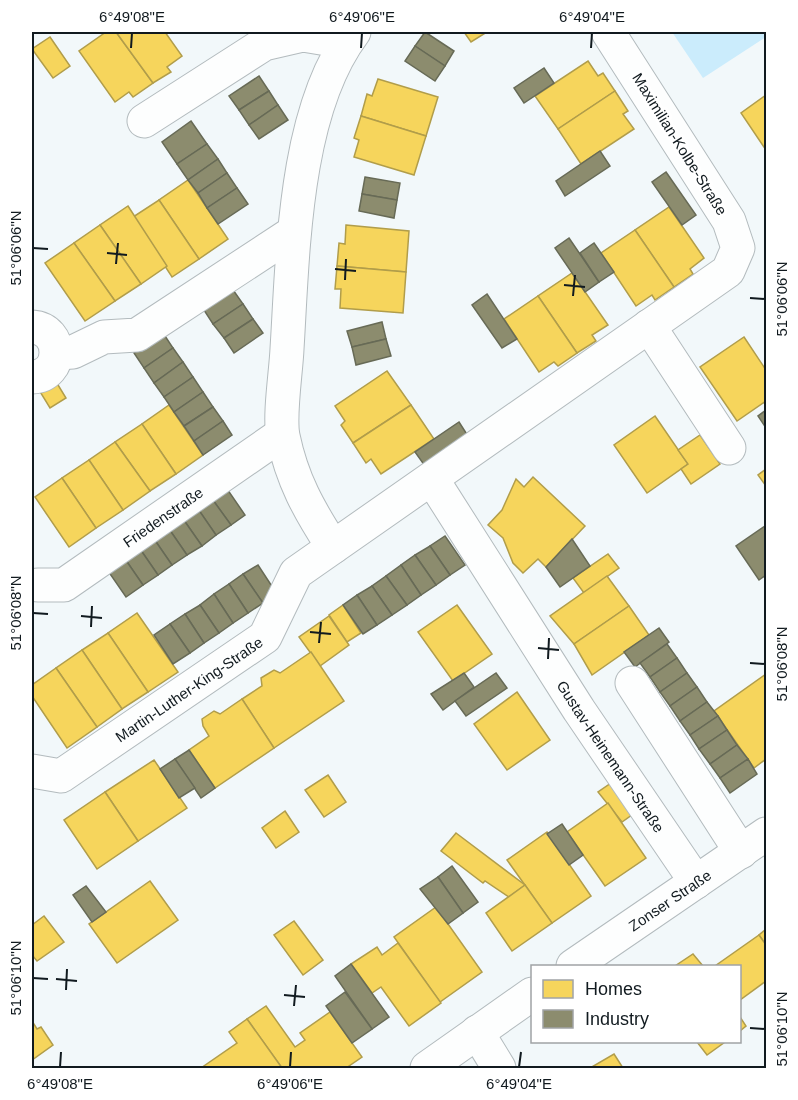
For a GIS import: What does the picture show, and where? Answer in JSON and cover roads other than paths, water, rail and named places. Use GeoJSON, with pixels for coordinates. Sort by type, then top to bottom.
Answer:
{"type":"FeatureCollection","features":[{"type":"Feature","properties":{"kind":"street","name":"Maximilian-Kolbe-Straße"},"geometry":{"type":"LineString","coordinates":[[432,479],[728,271],[738,248],[729,221],[608,32]]}},
{"type":"Feature","properties":{"kind":"street"},"geometry":{"type":"LineString","coordinates":[[144,121],[264,44],[303,35],[350,37],[323,89],[302,171],[294,232],[282,434],[302,498],[333,547]]}},
{"type":"Feature","properties":{"kind":"street"},"geometry":{"type":"LineString","coordinates":[[57,353],[73,352],[104,337],[137,335],[294,232]]}},
{"type":"Feature","properties":{"kind":"street"},"geometry":{"type":"LineString","coordinates":[[649,326],[729,448]]}},
{"type":"Feature","properties":{"kind":"street"},"geometry":{"type":"LineString","coordinates":[[32,327],[46,331],[52,337],[57,353],[50,369],[32,377]]}},
{"type":"Feature","properties":{"kind":"street","name":"Friedenstraße"},"geometry":{"type":"LineString","coordinates":[[34,584],[64,585],[282,434]]}},
{"type":"Feature","properties":{"kind":"street","name":"Martin-Luther-King-Straße"},"geometry":{"type":"LineString","coordinates":[[32,771],[61,776],[265,637],[296,573],[432,479]]}},
{"type":"Feature","properties":{"kind":"street","name":"Gustav-Heinemann-Straße"},"geometry":{"type":"LineString","coordinates":[[432,479],[579,710],[696,882]]}},
{"type":"Feature","properties":{"kind":"street"},"geometry":{"type":"LineString","coordinates":[[632,683],[754,843]]}},
{"type":"Feature","properties":{"kind":"street","name":"Zonser Straße"},"geometry":{"type":"LineString","coordinates":[[574,965],[754,843]]}},
{"type":"Feature","properties":{"kind":"street"},"geometry":{"type":"LineString","coordinates":[[427,1068],[531,995]]}},
{"type":"Feature","properties":{"kind":"street"},"geometry":{"type":"LineString","coordinates":[[477,1032],[499,1068]]}}]}
